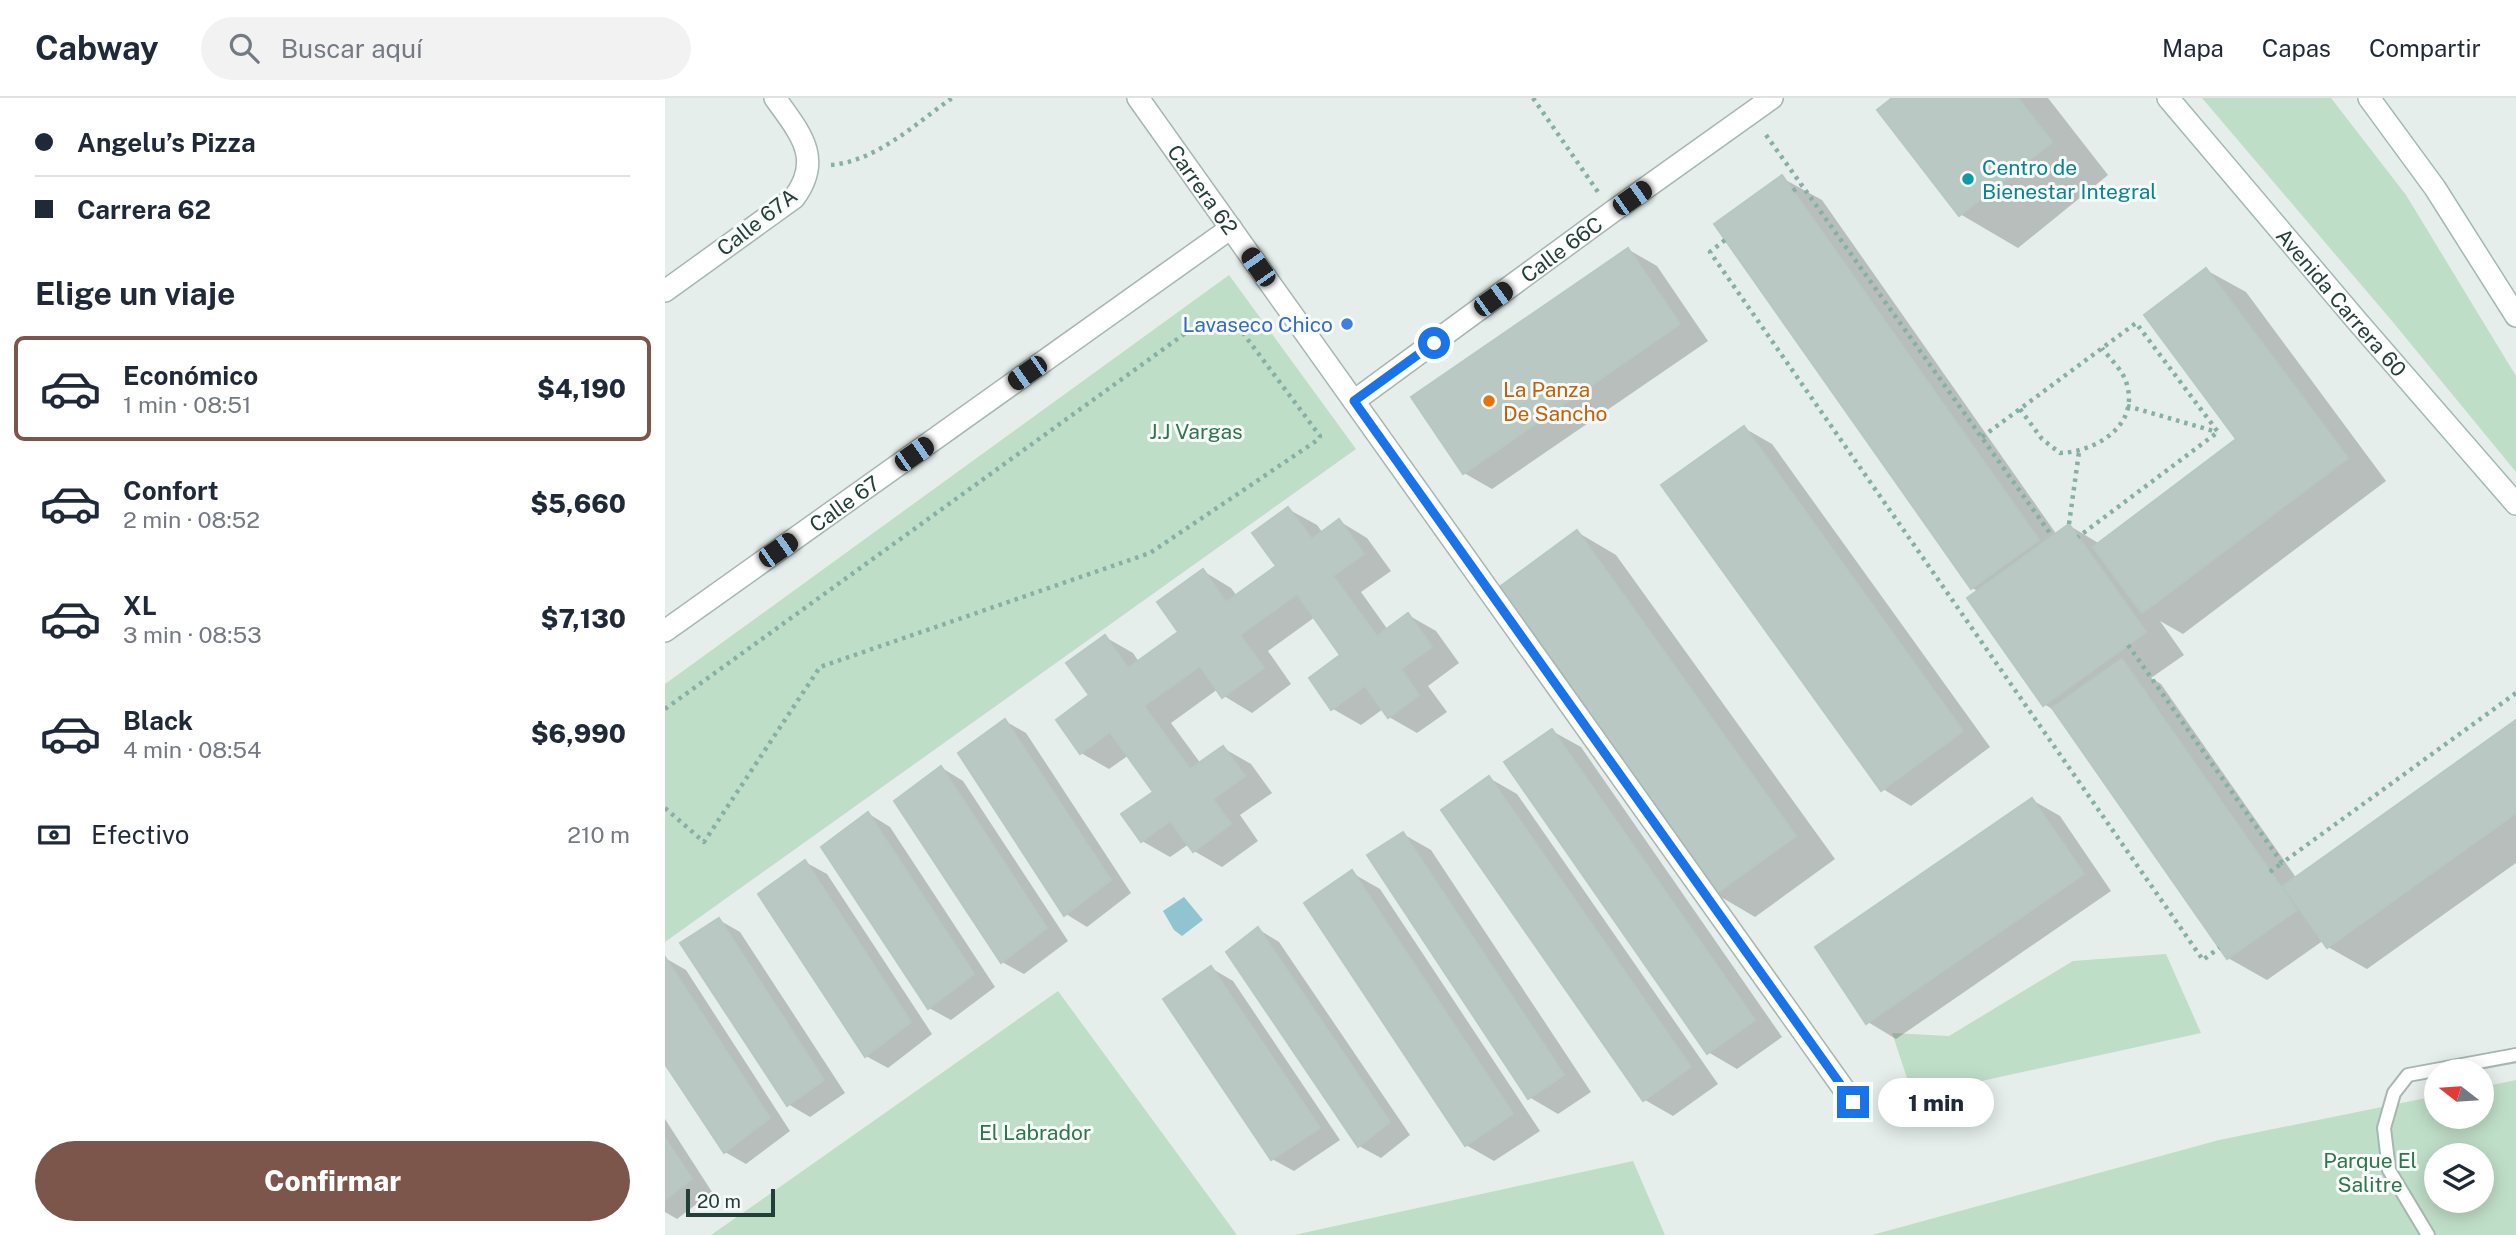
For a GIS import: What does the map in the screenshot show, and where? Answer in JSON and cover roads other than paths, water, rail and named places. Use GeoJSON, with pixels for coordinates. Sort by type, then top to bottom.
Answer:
{"type":"FeatureCollection","features":[{"type":"Feature","properties":{"kind":"street","name":"Calle 67A"},"geometry":{"type":"LineString","coordinates":[[665,291],[794,198],[803,185],[809,167],[807,147],[775,98]]}},
{"type":"Feature","properties":{"kind":"street","name":"Carrera 62"},"geometry":{"type":"LineString","coordinates":[[1138,98],[1853,1102]]}},
{"type":"Feature","properties":{"kind":"street","name":"Calle 66C"},"geometry":{"type":"LineString","coordinates":[[1354,401],[1772,98]]}},
{"type":"Feature","properties":{"kind":"street","name":"Avenida Carrera 60"},"geometry":{"type":"LineString","coordinates":[[2168,98],[2516,504]]}},
{"type":"Feature","properties":{"kind":"street"},"geometry":{"type":"LineString","coordinates":[[2369,98],[2435,188],[2516,316]]}},
{"type":"Feature","properties":{"kind":"street","name":"Calle 67"},"geometry":{"type":"LineString","coordinates":[[665,631],[1231,228]]}},
{"type":"Feature","properties":{"kind":"lane"},"geometry":{"type":"LineString","coordinates":[[2428,1235],[2389,1170],[2384,1128],[2394,1093],[2409,1075],[2516,1055]]}},
{"type":"Feature","properties":{"kind":"water"},"geometry":{"type":"Polygon","coordinates":[[[1184,897],[1203,920],[1182,936],[1174,930],[1163,911],[1184,897]]]}},
{"type":"Feature","properties":{"kind":"place","name":"Centro de Bienestar Integral"},"geometry":{"type":"Point","coordinates":[1968,179]}},
{"type":"Feature","properties":{"kind":"place","name":"Lavaseco Chico"},"geometry":{"type":"Point","coordinates":[1347,324]}},
{"type":"Feature","properties":{"kind":"place","name":"La Panza De Sancho"},"geometry":{"type":"Point","coordinates":[1489,401]}},
{"type":"Feature","properties":{"kind":"park label","name":"J.J Vargas"},"geometry":{"type":"Point","coordinates":[1196,431]}},
{"type":"Feature","properties":{"kind":"park label","name":"El Labrador"},"geometry":{"type":"Point","coordinates":[1035,1132]}},
{"type":"Feature","properties":{"kind":"park label","name":"Parque El Salitre"},"geometry":{"type":"Point","coordinates":[2370,1172]}}]}
